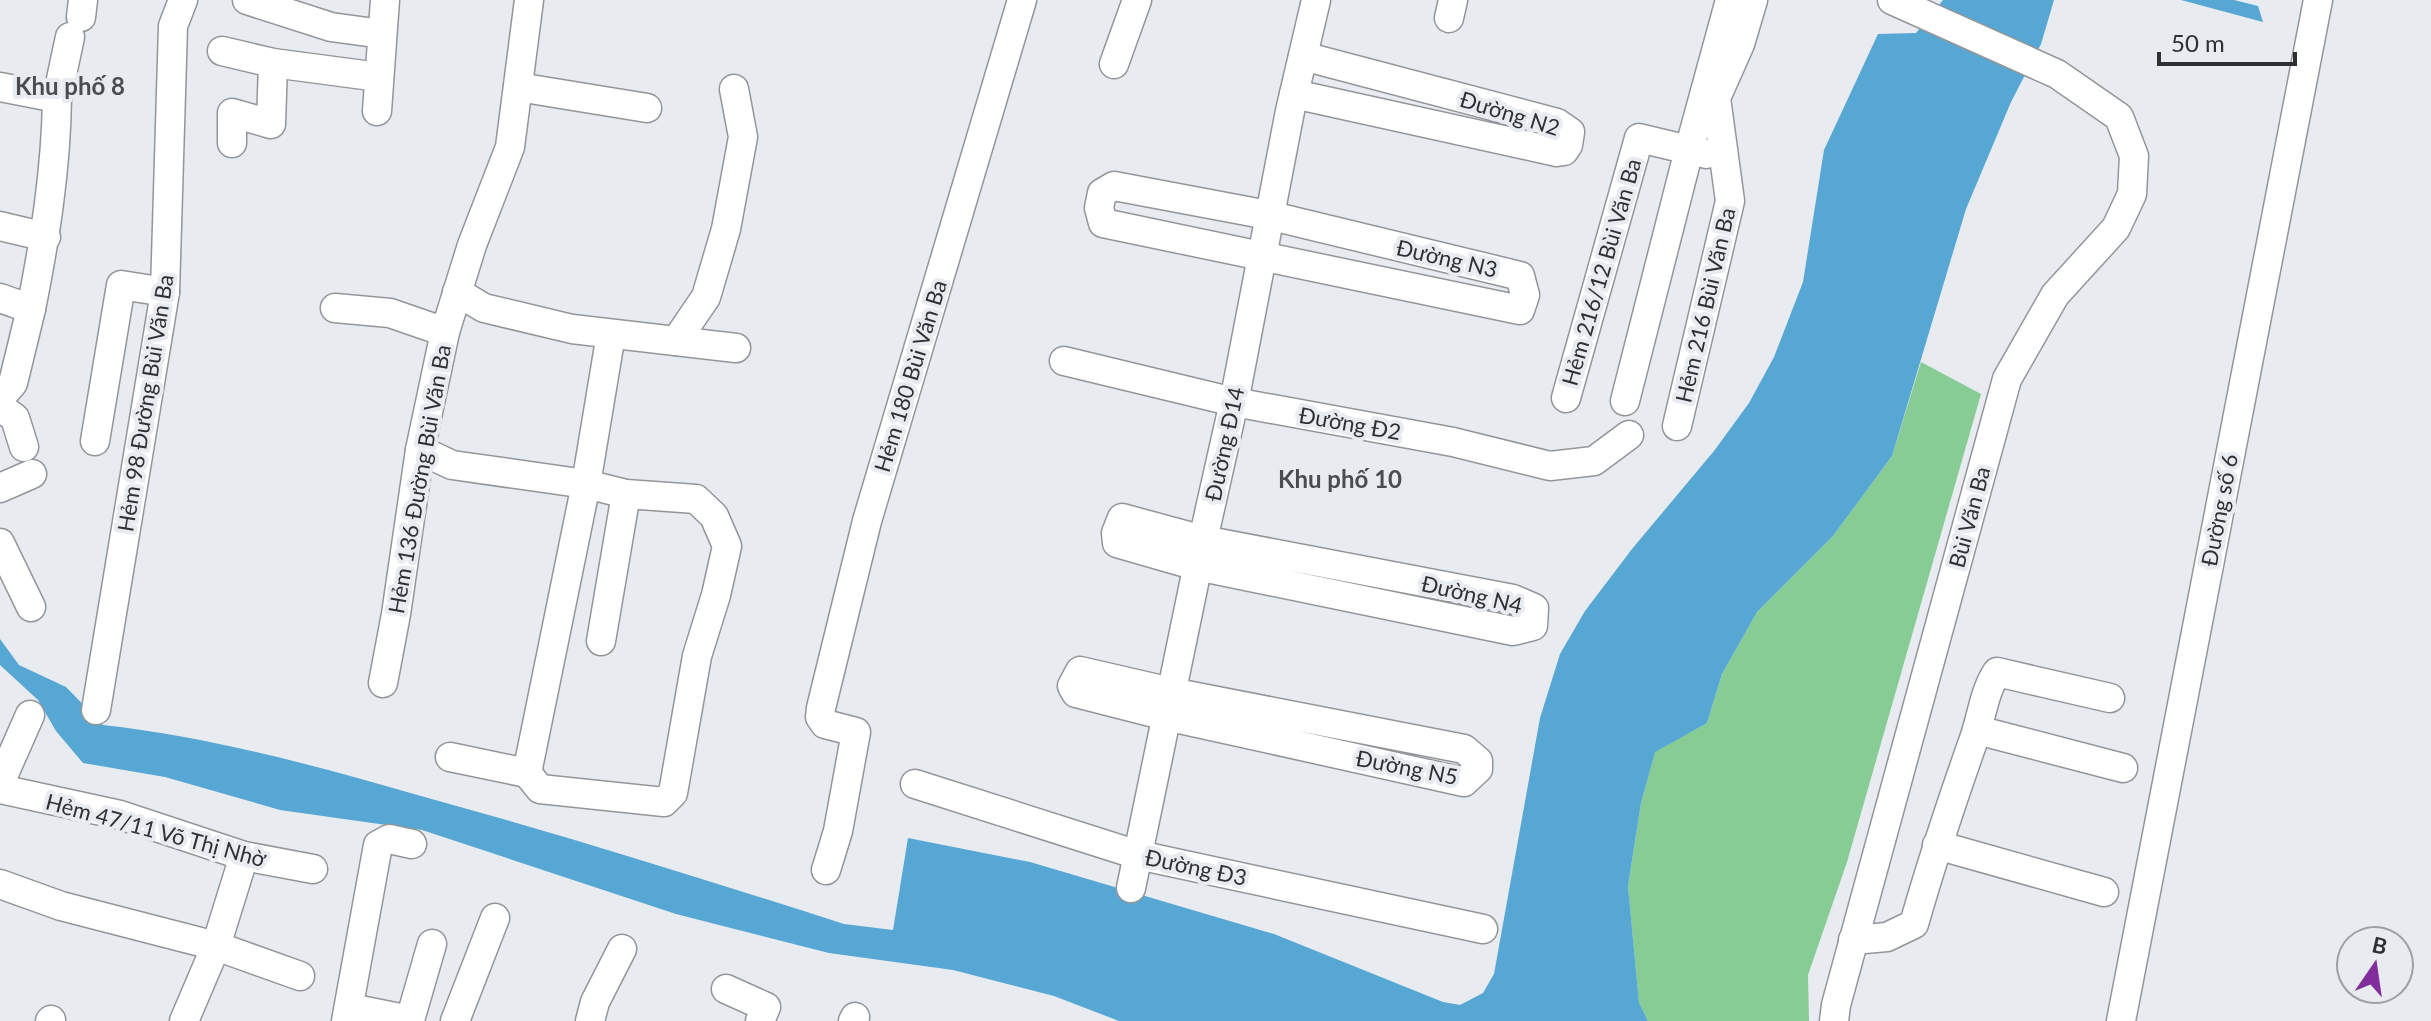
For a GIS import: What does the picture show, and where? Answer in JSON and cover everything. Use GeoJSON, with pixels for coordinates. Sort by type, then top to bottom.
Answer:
{"type":"FeatureCollection","features":[{"type":"Feature","properties":{"kind":"street","name":"Hẻm 98 Đường Bùi Văn Ba"},"geometry":{"type":"LineString","coordinates":[[96,710],[165,292],[173,26],[183,0]]}},
{"type":"Feature","properties":{"kind":"street"},"geometry":{"type":"LineString","coordinates":[[247,0],[331,27],[382,34]]}},
{"type":"Feature","properties":{"kind":"street"},"geometry":{"type":"LineString","coordinates":[[377,111],[385,0]]}},
{"type":"Feature","properties":{"kind":"street","name":"Hẻm 136 Đường Bùi Văn Ba"},"geometry":{"type":"LineString","coordinates":[[383,683],[420,450],[445,332],[472,245],[510,147],[529,0]]}},
{"type":"Feature","properties":{"kind":"street","name":"Hẻm 180 Bùi Văn Ba"},"geometry":{"type":"LineString","coordinates":[[826,870],[838,831],[856,735],[855,731],[825,724],[820,717],[821,708],[867,521],[1022,0]]}},
{"type":"Feature","properties":{"kind":"street"},"geometry":{"type":"LineString","coordinates":[[1114,64],[1137,0]]}},
{"type":"Feature","properties":{"kind":"street","name":"Đường Đ14"},"geometry":{"type":"LineString","coordinates":[[1131,888],[1234,402],[1268,215],[1316,0]]}},
{"type":"Feature","properties":{"kind":"street"},"geometry":{"type":"LineString","coordinates":[[1625,401],[1730,0]]}},
{"type":"Feature","properties":{"kind":"street","name":"Hẻm 216 Bùi Văn Ba"},"geometry":{"type":"LineString","coordinates":[[1677,426],[1730,201],[1716,98],[1740,44],[1753,0]]}},
{"type":"Feature","properties":{"kind":"street","name":"Bùi Văn Ba"},"geometry":{"type":"LineString","coordinates":[[1834,1021],[1853,940],[2007,379],[2055,295],[2116,228],[2132,194],[2134,156],[2119,117],[2057,74],[1892,0]]}},
{"type":"Feature","properties":{"kind":"street","name":"Đường số 6"},"geometry":{"type":"LineString","coordinates":[[2121,1021],[2318,0]]}},
{"type":"Feature","properties":{"kind":"street"},"geometry":{"type":"LineString","coordinates":[[0,398],[13,383],[46,237],[54,170],[57,98],[78,18]]}},
{"type":"Feature","properties":{"kind":"street"},"geometry":{"type":"LineString","coordinates":[[222,51],[273,63],[379,77]]}},
{"type":"Feature","properties":{"kind":"street","name":"Đường N2"},"geometry":{"type":"LineString","coordinates":[[1294,94],[1557,152],[1564,151],[1568,145],[1570,132],[1557,123],[1303,56]]}},
{"type":"Feature","properties":{"kind":"street"},"geometry":{"type":"LineString","coordinates":[[232,143],[232,113],[271,124],[273,63]]}},
{"type":"Feature","properties":{"kind":"street"},"geometry":{"type":"LineString","coordinates":[[0,87],[57,98]]}},
{"type":"Feature","properties":{"kind":"street"},"geometry":{"type":"LineString","coordinates":[[518,87],[647,108]]}},
{"type":"Feature","properties":{"kind":"street"},"geometry":{"type":"LineString","coordinates":[[676,341],[706,297],[726,229],[743,137],[734,89]]}},
{"type":"Feature","properties":{"kind":"street","name":"Hẻm 216/12 Bùi Văn Ba"},"geometry":{"type":"LineString","coordinates":[[1566,398],[1639,138],[1724,158]]}},
{"type":"Feature","properties":{"kind":"street"},"geometry":{"type":"LineString","coordinates":[[1261,257],[1103,223],[1099,208],[1102,193],[1114,186],[1268,215]]}},
{"type":"Feature","properties":{"kind":"street","name":"Đường N3"},"geometry":{"type":"LineString","coordinates":[[1261,257],[1520,310],[1525,295],[1520,276],[1268,215]]}},
{"type":"Feature","properties":{"kind":"street"},"geometry":{"type":"LineString","coordinates":[[0,226],[46,237]]}},
{"type":"Feature","properties":{"kind":"street"},"geometry":{"type":"LineString","coordinates":[[95,441],[121,285],[165,292]]}},
{"type":"Feature","properties":{"kind":"street"},"geometry":{"type":"LineString","coordinates":[[457,292],[484,308],[572,329],[736,348]]}},
{"type":"Feature","properties":{"kind":"street"},"geometry":{"type":"LineString","coordinates":[[0,298],[31,309]]}},
{"type":"Feature","properties":{"kind":"street"},"geometry":{"type":"LineString","coordinates":[[335,308],[390,313],[445,332]]}},
{"type":"Feature","properties":{"kind":"street"},"geometry":{"type":"LineString","coordinates":[[527,773],[586,484],[611,334]]}},
{"type":"Feature","properties":{"kind":"street","name":"Đường Đ2"},"geometry":{"type":"LineString","coordinates":[[1064,361],[1234,402],[1453,442],[1550,466],[1594,461],[1629,435]]}},
{"type":"Feature","properties":{"kind":"street"},"geometry":{"type":"LineString","coordinates":[[0,407],[15,418],[28,460],[0,488]]}},
{"type":"Feature","properties":{"kind":"street"},"geometry":{"type":"LineString","coordinates":[[420,450],[452,465],[586,484],[626,494],[696,499],[714,516],[727,546],[697,656],[673,793],[664,802],[540,789],[527,773],[450,757]]}},
{"type":"Feature","properties":{"kind":"street"},"geometry":{"type":"LineString","coordinates":[[601,641],[626,494]]}},
{"type":"Feature","properties":{"kind":"street"},"geometry":{"type":"LineString","coordinates":[[0,543],[31,607]]}},
{"type":"Feature","properties":{"kind":"street","name":"Đường N4"},"geometry":{"type":"LineString","coordinates":[[1200,553],[1513,599],[1534,608],[1533,626],[1513,631],[1200,553]]}},
{"type":"Feature","properties":{"kind":"street"},"geometry":{"type":"LineString","coordinates":[[1853,940],[1887,937],[1914,924],[1937,845],[1997,672],[2110,698]]}},
{"type":"Feature","properties":{"kind":"street","name":"Đường N5"},"geometry":{"type":"LineString","coordinates":[[1169,704],[1464,749],[1478,761],[1478,769],[1464,782],[1169,704]]}},
{"type":"Feature","properties":{"kind":"street"},"geometry":{"type":"LineString","coordinates":[[0,783],[30,715]]}},
{"type":"Feature","properties":{"kind":"street"},"geometry":{"type":"LineString","coordinates":[[1977,730],[2123,768]]}},
{"type":"Feature","properties":{"kind":"street","name":"Đường Đ3"},"geometry":{"type":"LineString","coordinates":[[915,784],[1138,855],[1483,929]]}},
{"type":"Feature","properties":{"kind":"street","name":"Hẻm 47/11 Võ Thị Nhờ"},"geometry":{"type":"LineString","coordinates":[[0,789],[120,815],[244,856],[313,869]]}},
{"type":"Feature","properties":{"kind":"street"},"geometry":{"type":"LineString","coordinates":[[412,844],[389,839],[378,845],[348,1014],[410,1020],[432,944]]}},
{"type":"Feature","properties":{"kind":"street"},"geometry":{"type":"LineString","coordinates":[[1937,845],[2104,892]]}},
{"type":"Feature","properties":{"kind":"street"},"geometry":{"type":"LineString","coordinates":[[184,1021],[216,946],[244,856]]}},
{"type":"Feature","properties":{"kind":"street"},"geometry":{"type":"LineString","coordinates":[[0,884],[61,906],[216,946],[300,976]]}},
{"type":"Feature","properties":{"kind":"street"},"geometry":{"type":"LineString","coordinates":[[455,1021],[495,918]]}},
{"type":"Feature","properties":{"kind":"street"},"geometry":{"type":"LineString","coordinates":[[590,1021],[595,1002],[622,949]]}},
{"type":"Feature","properties":{"kind":"street"},"geometry":{"type":"LineString","coordinates":[[726,989],[766,1007],[760,1021]]}},
{"type":"Feature","properties":{"kind":"green space"},"geometry":{"type":"Polygon","coordinates":[[[1921,362],[1981,394],[1847,862],[1808,975],[1809,1021],[1648,1021],[1639,1004],[1628,886],[1641,803],[1655,751],[1707,723],[1722,674],[1757,612],[1833,536],[1892,456],[1921,362]]]}},
{"type":"Feature","properties":{"kind":"water"},"geometry":{"type":"Polygon","coordinates":[[[1943,0],[2054,0],[2041,44],[2011,102],[1966,209],[1892,456],[1833,536],[1757,612],[1722,674],[1707,723],[1655,752],[1641,803],[1628,886],[1639,1003],[1648,1021],[1119,1021],[1054,996],[953,970],[829,953],[676,914],[422,830],[280,810],[165,777],[83,763],[56,731],[38,700],[0,665],[0,639],[19,665],[66,687],[103,725],[224,745],[343,774],[580,842],[844,924],[893,930],[908,838],[1030,862],[1274,934],[1443,1002],[1460,1005],[1483,993],[1494,974],[1540,718],[1560,654],[1585,611],[1749,403],[1774,357],[1803,282],[1824,150],[1878,34],[1916,33],[1943,0]]]}},
{"type":"Feature","properties":{"kind":"water"},"geometry":{"type":"Polygon","coordinates":[[[2181,0],[2234,0],[2258,6],[2263,22],[2181,0]]]}},
{"type":"Feature","properties":{"kind":"district","name":"Khu phố 8"},"geometry":{"type":"Point","coordinates":[70,85]}},
{"type":"Feature","properties":{"kind":"district","name":"Khu phố 10"},"geometry":{"type":"Point","coordinates":[1340,478]}}]}
